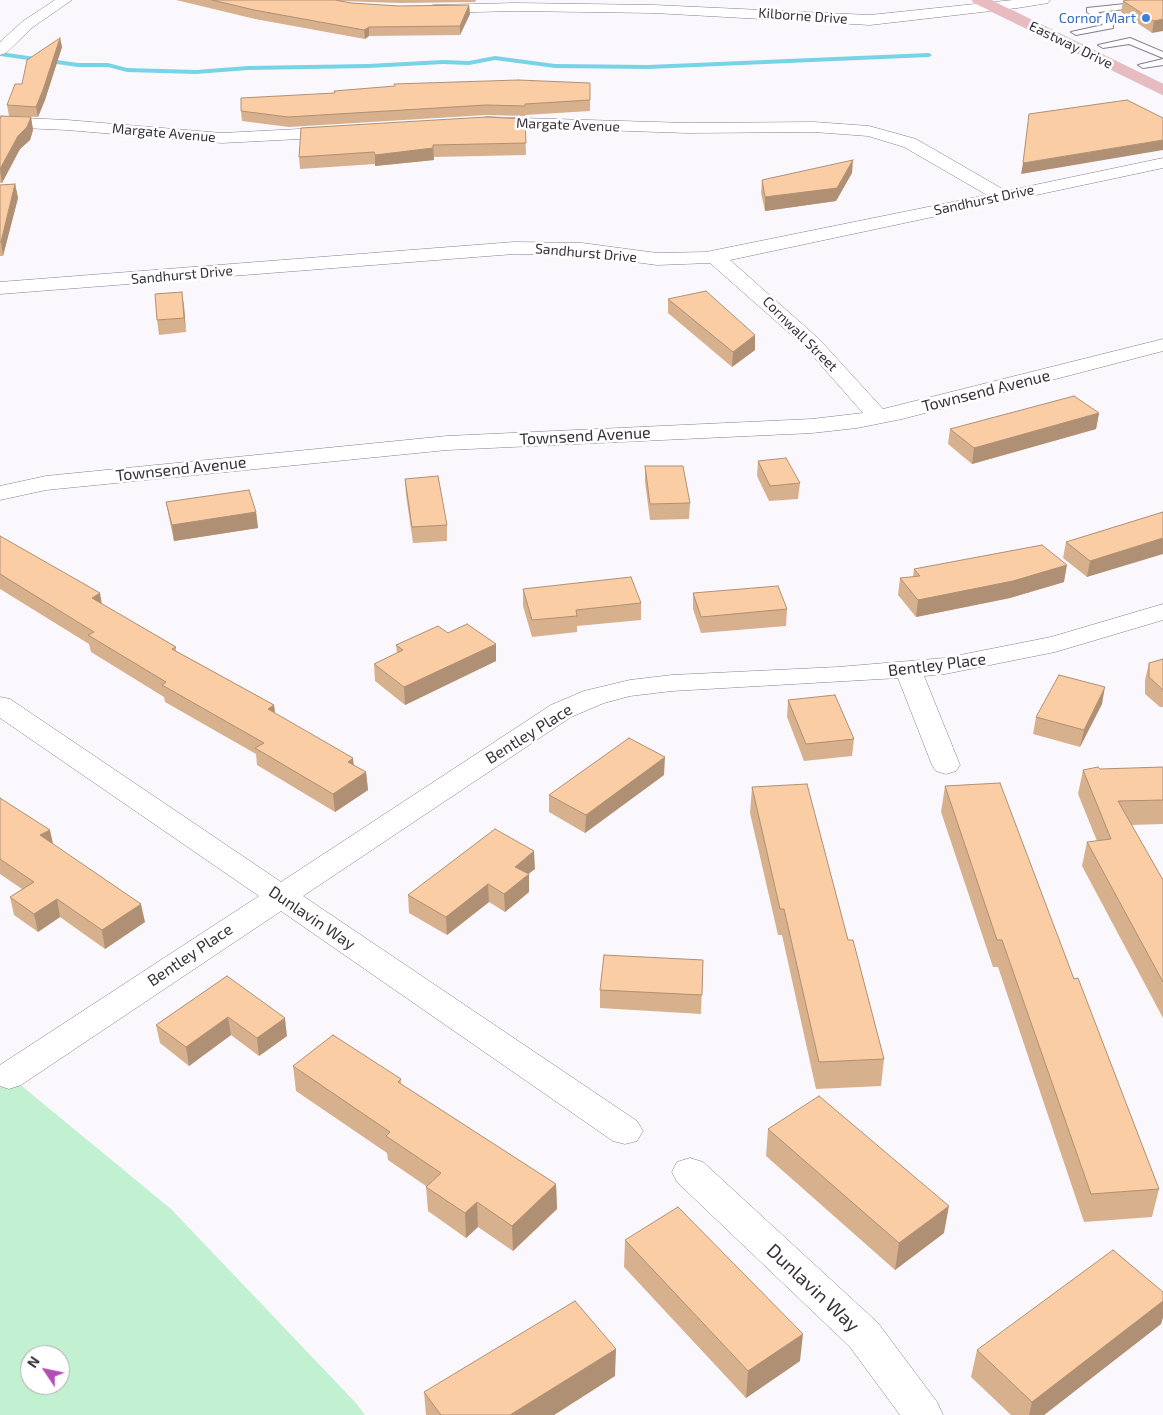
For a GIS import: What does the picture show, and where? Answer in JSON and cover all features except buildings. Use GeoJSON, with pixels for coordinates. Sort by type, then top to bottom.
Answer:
{"type":"FeatureCollection","features":[{"type":"Feature","properties":{"kind":"main road","name":"Eastway Drive"},"geometry":{"type":"LineString","coordinates":[[1014,2],[1163,74]]}},
{"type":"Feature","properties":{"kind":"main road","name":"Eastway Drive"},"geometry":{"type":"LineString","coordinates":[[986,4],[1163,90]]}},
{"type":"Feature","properties":{"kind":"street"},"geometry":{"type":"LineString","coordinates":[[0,50],[28,24],[65,0]]}},
{"type":"Feature","properties":{"kind":"street","name":"Kilborne Drive"},"geometry":{"type":"LineString","coordinates":[[414,9],[682,5],[870,20],[986,4],[1043,0]]}},
{"type":"Feature","properties":{"kind":"street","name":"Margate Avenue"},"geometry":{"type":"LineString","coordinates":[[0,122],[67,125],[222,138],[358,130]]}},
{"type":"Feature","properties":{"kind":"street","name":"Margate Avenue"},"geometry":{"type":"LineString","coordinates":[[470,123],[854,129],[910,142],[1002,196]]}},
{"type":"Feature","properties":{"kind":"street","name":"Sandhurst Drive"},"geometry":{"type":"LineString","coordinates":[[0,288],[514,248],[582,249],[658,258],[716,257],[1163,163]]}},
{"type":"Feature","properties":{"kind":"street","name":"Cornwall Street"},"geometry":{"type":"LineString","coordinates":[[716,257],[812,344],[878,417]]}},
{"type":"Feature","properties":{"kind":"street","name":"Townsend Avenue"},"geometry":{"type":"LineString","coordinates":[[0,493],[46,483],[441,444],[812,426],[878,417],[1163,345]]}},
{"type":"Feature","properties":{"kind":"street","name":"Bentley Place"},"geometry":{"type":"LineString","coordinates":[[9,1076],[561,711],[594,697],[630,688],[672,683],[908,670],[1020,652],[1163,612]]}},
{"type":"Feature","properties":{"kind":"street"},"geometry":{"type":"LineString","coordinates":[[908,670],[946,765]]}},
{"type":"Feature","properties":{"kind":"street","name":"Dunlavin Way"},"geometry":{"type":"LineString","coordinates":[[0,705],[625,1131]]}},
{"type":"Feature","properties":{"kind":"street","name":"Dunlavin Way"},"geometry":{"type":"LineString","coordinates":[[690,1172],[864,1335],[923,1415]]}},
{"type":"Feature","properties":{"kind":"lane"},"geometry":{"type":"LineString","coordinates":[[1108,0],[1120,7]]}},
{"type":"Feature","properties":{"kind":"lane"},"geometry":{"type":"LineString","coordinates":[[1076,32],[1110,26],[1090,10],[1163,1]]}},
{"type":"Feature","properties":{"kind":"lane"},"geometry":{"type":"LineString","coordinates":[[1103,45],[1130,41],[1163,57]]}},
{"type":"Feature","properties":{"kind":"lane"},"geometry":{"type":"LineString","coordinates":[[1143,65],[1163,57]]}},
{"type":"Feature","properties":{"kind":"green space"},"geometry":{"type":"Polygon","coordinates":[[[0,1068],[171,1209],[355,1402],[365,1415],[0,1415],[0,1068]]]}},
{"type":"Feature","properties":{"kind":"waterway"},"geometry":{"type":"LineString","coordinates":[[0,54],[78,65],[108,65],[127,70],[196,72],[248,68],[368,66],[443,62],[469,63],[495,58],[555,66],[648,67],[929,55]]}},
{"type":"Feature","properties":{"kind":"place","name":"Cornor Mart"},"geometry":{"type":"Point","coordinates":[1146,18]}}]}
